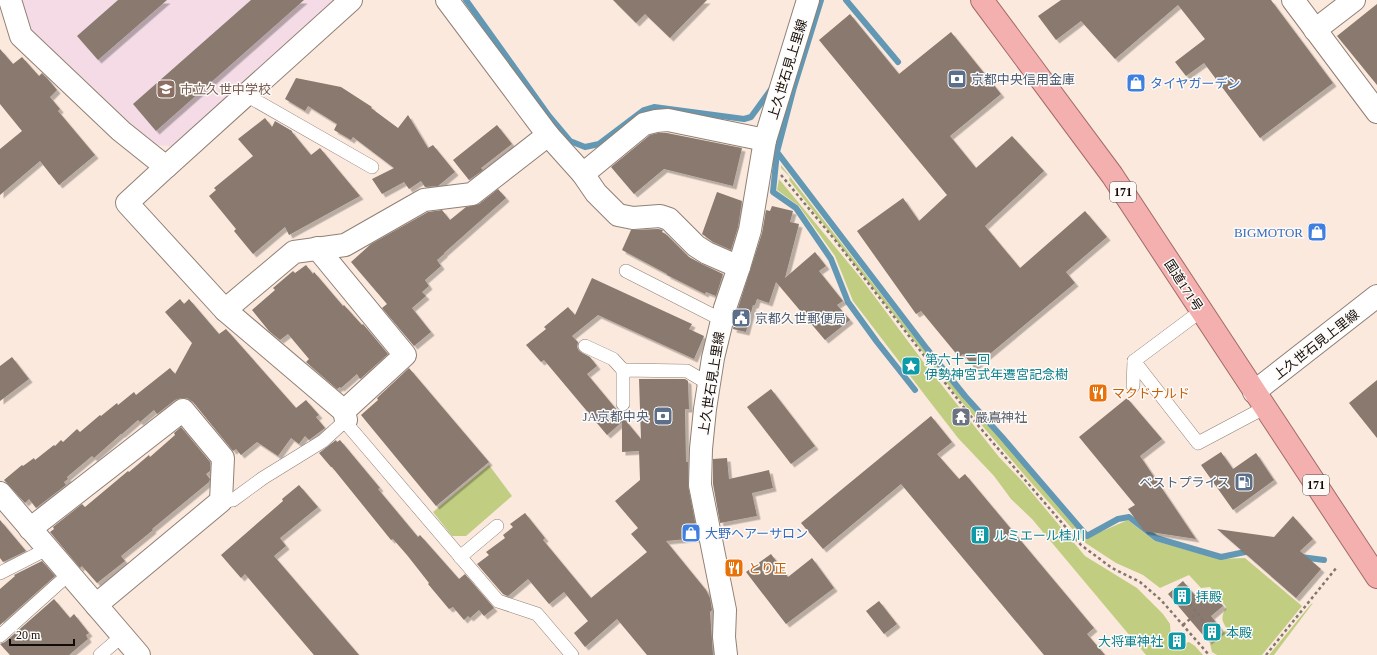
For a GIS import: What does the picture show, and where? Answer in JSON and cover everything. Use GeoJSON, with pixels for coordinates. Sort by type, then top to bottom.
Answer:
{"type":"FeatureCollection","features":[{"type":"Feature","properties":{"kind":"highway","name":"国道171号"},"geometry":{"type":"LineString","coordinates":[[984,1],[1112,175],[1377,577]]}},
{"type":"Feature","properties":{"kind":"street"},"geometry":{"type":"LineString","coordinates":[[10,0],[21,36],[121,131],[166,168]]}},
{"type":"Feature","properties":{"kind":"street"},"geometry":{"type":"LineString","coordinates":[[317,248],[405,355],[345,415],[225,310],[127,203],[351,0]]}},
{"type":"Feature","properties":{"kind":"street"},"geometry":{"type":"LineString","coordinates":[[448,0],[548,135],[582,174],[596,193],[618,215],[633,218],[660,216],[669,219],[696,246],[707,253],[739,267]]}},
{"type":"Feature","properties":{"kind":"street","name":"上久世石見上里線"},"geometry":{"type":"LineString","coordinates":[[726,655],[724,638],[725,610],[700,485],[701,449],[709,384],[713,358],[725,308],[750,230],[765,140],[808,0]]}},
{"type":"Feature","properties":{"kind":"street"},"geometry":{"type":"LineString","coordinates":[[1292,0],[1377,112]]}},
{"type":"Feature","properties":{"kind":"street"},"geometry":{"type":"LineString","coordinates":[[1315,30],[1354,0]]}},
{"type":"Feature","properties":{"kind":"street"},"geometry":{"type":"LineString","coordinates":[[582,174],[644,124],[656,121],[668,120],[765,140]]}},
{"type":"Feature","properties":{"kind":"street"},"geometry":{"type":"LineString","coordinates":[[225,310],[294,252],[345,245],[424,200],[472,194],[548,135]]}},
{"type":"Feature","properties":{"kind":"street","name":"上久世石見上里線"},"geometry":{"type":"LineString","coordinates":[[1259,400],[1377,296]]}},
{"type":"Feature","properties":{"kind":"street"},"geometry":{"type":"LineString","coordinates":[[30,528],[183,410],[223,458],[221,501],[96,604]]}},
{"type":"Feature","properties":{"kind":"street"},"geometry":{"type":"LineString","coordinates":[[0,494],[139,655]]}},
{"type":"Feature","properties":{"kind":"lane"},"geometry":{"type":"LineString","coordinates":[[246,95],[372,167]]}},
{"type":"Feature","properties":{"kind":"lane"},"geometry":{"type":"LineString","coordinates":[[626,271],[722,320]]}},
{"type":"Feature","properties":{"kind":"lane"},"geometry":{"type":"LineString","coordinates":[[1132,386],[1134,361],[1201,311]]}},
{"type":"Feature","properties":{"kind":"lane"},"geometry":{"type":"LineString","coordinates":[[585,346],[613,359],[623,370],[623,404]]}},
{"type":"Feature","properties":{"kind":"lane"},"geometry":{"type":"LineString","coordinates":[[1134,361],[1198,443],[1259,400]]}},
{"type":"Feature","properties":{"kind":"lane"},"geometry":{"type":"LineString","coordinates":[[623,370],[687,371],[709,384]]}},
{"type":"Feature","properties":{"kind":"lane"},"geometry":{"type":"LineString","coordinates":[[221,501],[233,500],[263,478],[323,441],[345,415]]}},
{"type":"Feature","properties":{"kind":"lane"},"geometry":{"type":"LineString","coordinates":[[345,415],[346,423],[498,601],[537,614],[572,655]]}},
{"type":"Feature","properties":{"kind":"lane"},"geometry":{"type":"LineString","coordinates":[[460,557],[497,526]]}},
{"type":"Feature","properties":{"kind":"lane"},"geometry":{"type":"LineString","coordinates":[[0,573],[47,549]]}},
{"type":"Feature","properties":{"kind":"lane"},"geometry":{"type":"LineString","coordinates":[[0,636],[69,574]]}},
{"type":"Feature","properties":{"kind":"lane"},"geometry":{"type":"LineString","coordinates":[[100,655],[122,636]]}},
{"type":"Feature","properties":{"kind":"path"},"geometry":{"type":"LineString","coordinates":[[778,171],[835,240],[976,423],[1081,545],[1112,568],[1140,582],[1161,600],[1209,655]]}},
{"type":"Feature","properties":{"kind":"path"},"geometry":{"type":"LineString","coordinates":[[1266,655],[1337,567]]}},
{"type":"Feature","properties":{"kind":"path"},"geometry":{"type":"LineString","coordinates":[[1190,604],[1205,623]]}},
{"type":"Feature","properties":{"kind":"path"},"geometry":{"type":"LineString","coordinates":[[1183,625],[1197,613]]}},
{"type":"Feature","properties":{"kind":"shaded area","name":"市立久世中学校"},"geometry":{"type":"Polygon","coordinates":[[[20,0],[339,0],[177,147],[150,144],[33,34],[24,7],[20,0]]]}},
{"type":"Feature","properties":{"kind":"green space"},"geometry":{"type":"Polygon","coordinates":[[[781,165],[925,351],[963,397],[1086,538],[1128,520],[1155,541],[1220,559],[1245,558],[1302,606],[1262,655],[1217,655],[1212,652],[1210,644],[1227,629],[1222,618],[1226,607],[1221,600],[1216,601],[1213,597],[1215,593],[1210,587],[1201,588],[1189,575],[1160,588],[1143,575],[1116,563],[1084,542],[960,400],[789,180],[790,177],[781,168],[781,165]]]}},
{"type":"Feature","properties":{"kind":"green space"},"geometry":{"type":"Polygon","coordinates":[[[779,179],[860,277],[925,364],[999,457],[1023,482],[1085,556],[1137,588],[1163,614],[1170,624],[1171,640],[1176,646],[1189,642],[1203,655],[1146,655],[1032,519],[1011,499],[994,476],[958,438],[927,398],[853,301],[835,256],[799,206],[777,190],[779,179]]]}},
{"type":"Feature","properties":{"kind":"green space"},"geometry":{"type":"Polygon","coordinates":[[[489,465],[512,496],[466,536],[452,536],[433,512],[489,465]]]}},
{"type":"Feature","properties":{"kind":"green space"},"geometry":{"type":"Polygon","coordinates":[[[1313,603],[1274,655],[1269,655],[1311,604],[1313,603]]]}},
{"type":"Feature","properties":{"kind":"building"},"geometry":{"type":"Polygon","coordinates":[[[118,0],[167,0],[98,60],[77,36],[118,0]]]}},
{"type":"Feature","properties":{"kind":"building"},"geometry":{"type":"Polygon","coordinates":[[[251,0],[304,0],[156,131],[133,104],[251,0]]]}},
{"type":"Feature","properties":{"kind":"building"},"geometry":{"type":"Polygon","coordinates":[[[613,0],[707,0],[670,38],[645,14],[636,23],[613,0]]]}},
{"type":"Feature","properties":{"kind":"building"},"geometry":{"type":"Polygon","coordinates":[[[1061,0],[1271,0],[1333,83],[1260,138],[1204,63],[1186,76],[1175,62],[1205,39],[1178,5],[1115,59],[1081,21],[1056,40],[1038,16],[1061,0]]]}},
{"type":"Feature","properties":{"kind":"building"},"geometry":{"type":"Polygon","coordinates":[[[1377,4],[1377,85],[1337,36],[1377,4]]]}},
{"type":"Feature","properties":{"kind":"building"},"geometry":{"type":"Polygon","coordinates":[[[850,14],[899,74],[951,32],[1001,94],[950,136],[976,168],[1012,136],[1044,171],[985,226],[1020,268],[1085,211],[1107,237],[1066,272],[1075,283],[974,367],[963,354],[959,357],[921,311],[916,314],[857,231],[903,198],[919,221],[947,195],[819,40],[850,14]]]}},
{"type":"Feature","properties":{"kind":"building"},"geometry":{"type":"Polygon","coordinates":[[[0,49],[13,64],[22,57],[39,76],[42,73],[47,78],[57,90],[50,97],[60,109],[58,111],[95,155],[59,185],[40,161],[0,195],[0,149],[22,131],[0,104],[0,49]]]}},
{"type":"Feature","properties":{"kind":"building"},"geometry":{"type":"Polygon","coordinates":[[[296,78],[341,87],[372,107],[371,108],[398,128],[408,115],[428,148],[433,145],[455,172],[438,186],[425,187],[421,181],[409,189],[404,182],[382,194],[372,179],[394,168],[353,137],[351,140],[334,130],[337,124],[308,106],[305,111],[285,99],[296,78]]]}},
{"type":"Feature","properties":{"kind":"building"},"geometry":{"type":"Polygon","coordinates":[[[265,118],[272,127],[275,121],[292,131],[311,155],[320,148],[360,196],[289,235],[285,227],[253,254],[234,231],[236,229],[209,196],[216,190],[214,188],[253,156],[238,139],[265,118]]]}},
{"type":"Feature","properties":{"kind":"building"},"geometry":{"type":"Polygon","coordinates":[[[497,125],[512,144],[481,168],[483,170],[469,180],[453,160],[497,125]]]}},
{"type":"Feature","properties":{"kind":"building"},"geometry":{"type":"Polygon","coordinates":[[[667,133],[742,148],[733,186],[664,169],[634,194],[611,167],[650,135],[667,133]]]}},
{"type":"Feature","properties":{"kind":"building"},"geometry":{"type":"Polygon","coordinates":[[[498,189],[506,198],[437,260],[441,266],[425,280],[429,286],[422,292],[426,296],[412,308],[431,332],[414,346],[382,308],[387,304],[351,262],[371,244],[428,212],[442,210],[450,220],[466,207],[479,204],[498,189]]]}},
{"type":"Feature","properties":{"kind":"building"},"geometry":{"type":"Polygon","coordinates":[[[717,192],[742,201],[738,227],[731,250],[713,242],[702,234],[717,192]]]}},
{"type":"Feature","properties":{"kind":"building"},"geometry":{"type":"Polygon","coordinates":[[[772,206],[793,211],[790,222],[799,224],[785,278],[815,252],[826,266],[819,271],[843,301],[837,305],[850,320],[825,340],[776,282],[769,303],[757,299],[755,305],[753,305],[746,332],[733,329],[737,311],[762,233],[766,210],[770,211],[772,206]]]}},
{"type":"Feature","properties":{"kind":"building"},"geometry":{"type":"Polygon","coordinates":[[[631,230],[663,230],[662,232],[689,257],[723,274],[716,296],[706,292],[705,294],[622,250],[631,230]]]}},
{"type":"Feature","properties":{"kind":"building"},"geometry":{"type":"Polygon","coordinates":[[[306,265],[313,274],[314,272],[343,306],[344,305],[362,325],[363,324],[388,354],[360,379],[357,374],[341,388],[340,387],[337,389],[306,362],[309,359],[288,334],[280,340],[269,331],[252,310],[275,290],[273,288],[293,271],[295,273],[306,265]]]}},
{"type":"Feature","properties":{"kind":"building"},"geometry":{"type":"Polygon","coordinates":[[[592,278],[692,324],[689,329],[704,336],[694,359],[598,315],[572,336],[578,342],[577,347],[579,351],[590,357],[597,366],[587,374],[641,439],[639,379],[685,379],[688,381],[689,409],[685,409],[686,462],[688,462],[688,485],[698,538],[666,541],[706,590],[710,598],[712,610],[710,612],[713,655],[647,655],[617,619],[585,647],[574,633],[588,621],[564,592],[549,604],[528,579],[508,596],[503,594],[477,564],[489,555],[486,552],[505,538],[503,535],[513,527],[510,524],[525,513],[545,538],[543,540],[591,598],[647,552],[631,534],[638,528],[615,501],[640,480],[639,451],[622,452],[622,422],[607,435],[544,360],[541,362],[526,345],[546,329],[544,327],[568,307],[575,315],[592,278]]]}},
{"type":"Feature","properties":{"kind":"building"},"geometry":{"type":"Polygon","coordinates":[[[180,299],[184,304],[189,299],[219,334],[226,329],[296,408],[306,400],[319,415],[316,417],[325,428],[309,440],[305,436],[299,444],[291,438],[278,456],[257,442],[241,455],[236,449],[233,451],[193,402],[187,398],[181,398],[175,400],[157,414],[154,410],[140,422],[138,420],[94,458],[92,456],[67,477],[68,479],[64,482],[66,485],[36,508],[29,499],[25,503],[4,480],[22,465],[23,466],[34,458],[35,460],[61,440],[63,442],[77,429],[80,432],[100,415],[101,416],[117,403],[118,405],[134,392],[136,395],[170,368],[175,374],[192,343],[165,312],[180,299]]]}},
{"type":"Feature","properties":{"kind":"building"},"geometry":{"type":"Polygon","coordinates":[[[12,357],[29,379],[0,401],[0,366],[12,357]]]}},
{"type":"Feature","properties":{"kind":"building"},"geometry":{"type":"Polygon","coordinates":[[[409,368],[489,462],[436,506],[361,415],[409,368]]]}},
{"type":"Feature","properties":{"kind":"building"},"geometry":{"type":"Polygon","coordinates":[[[1377,380],[1377,438],[1349,403],[1377,380]]]}},
{"type":"Feature","properties":{"kind":"building"},"geometry":{"type":"Polygon","coordinates":[[[771,389],[815,446],[791,464],[747,407],[771,389]]]}},
{"type":"Feature","properties":{"kind":"building"},"geometry":{"type":"Polygon","coordinates":[[[1127,398],[1162,439],[1140,456],[1196,539],[1144,531],[1128,509],[1135,505],[1079,437],[1127,398]]]}},
{"type":"Feature","properties":{"kind":"building","name":"ルミエール桂川"},"geometry":{"type":"Polygon","coordinates":[[[931,416],[952,442],[937,454],[959,479],[965,474],[1094,628],[1087,634],[1105,655],[1044,655],[901,484],[823,549],[801,523],[931,416]]]}},
{"type":"Feature","properties":{"kind":"building"},"geometry":{"type":"Polygon","coordinates":[[[181,427],[210,462],[210,471],[206,474],[210,479],[209,482],[121,556],[125,561],[97,583],[82,566],[80,568],[50,532],[54,529],[53,527],[82,504],[85,507],[128,471],[129,472],[149,455],[150,457],[175,435],[174,433],[181,427]]]}},
{"type":"Feature","properties":{"kind":"building"},"geometry":{"type":"Polygon","coordinates":[[[336,440],[337,442],[340,440],[418,537],[420,535],[459,579],[465,574],[494,608],[484,616],[479,610],[470,618],[468,616],[464,620],[453,607],[449,609],[428,584],[429,583],[407,555],[393,539],[391,540],[319,453],[336,440]]]}},
{"type":"Feature","properties":{"kind":"building","name":"ベストプライス"},"geometry":{"type":"Polygon","coordinates":[[[1221,452],[1233,469],[1256,453],[1274,480],[1233,510],[1201,465],[1221,452]]]}},
{"type":"Feature","properties":{"kind":"building"},"geometry":{"type":"Polygon","coordinates":[[[727,458],[729,479],[769,470],[773,488],[752,493],[757,516],[720,523],[713,484],[713,459],[727,458]]]}},
{"type":"Feature","properties":{"kind":"building"},"geometry":{"type":"Polygon","coordinates":[[[299,485],[318,507],[280,538],[286,546],[274,556],[359,655],[314,655],[245,574],[241,578],[221,555],[283,501],[282,499],[299,485]]]}},
{"type":"Feature","properties":{"kind":"building"},"geometry":{"type":"Polygon","coordinates":[[[1293,516],[1313,539],[1300,551],[1321,569],[1296,598],[1217,529],[1274,537],[1293,516]]]}},
{"type":"Feature","properties":{"kind":"building"},"geometry":{"type":"Polygon","coordinates":[[[0,520],[26,551],[3,562],[0,558],[0,520]]]}},
{"type":"Feature","properties":{"kind":"building"},"geometry":{"type":"Polygon","coordinates":[[[771,554],[788,577],[812,558],[834,588],[786,624],[746,572],[771,554]]]}},
{"type":"Feature","properties":{"kind":"building"},"geometry":{"type":"Polygon","coordinates":[[[42,561],[55,576],[0,625],[0,589],[15,576],[14,575],[42,561]]]}},
{"type":"Feature","properties":{"kind":"building"},"geometry":{"type":"Polygon","coordinates":[[[1183,581],[1199,600],[1210,590],[1223,606],[1211,616],[1222,630],[1208,641],[1168,594],[1183,581]]]}},
{"type":"Feature","properties":{"kind":"building"},"geometry":{"type":"Polygon","coordinates":[[[54,599],[70,618],[74,614],[89,633],[86,635],[88,639],[69,655],[10,655],[0,644],[5,642],[54,599]]]}},
{"type":"Feature","properties":{"kind":"building"},"geometry":{"type":"Polygon","coordinates":[[[879,601],[897,624],[884,634],[866,611],[879,601]]]}},
{"type":"Feature","properties":{"kind":"waterway"},"geometry":{"type":"LineString","coordinates":[[466,0],[549,116],[570,141],[585,147],[599,144],[644,110],[654,107],[744,119],[751,117],[772,88]]}},
{"type":"Feature","properties":{"kind":"waterway"},"geometry":{"type":"LineString","coordinates":[[821,0],[794,87],[777,152],[927,349],[965,396],[1087,536],[1118,519],[1129,517],[1156,538],[1221,557],[1250,551]]}},
{"type":"Feature","properties":{"kind":"waterway"},"geometry":{"type":"LineString","coordinates":[[846,0],[898,62]]}},
{"type":"Feature","properties":{"kind":"waterway"},"geometry":{"type":"LineString","coordinates":[[777,152],[773,192],[796,208],[831,259],[848,302],[915,390]]}},
{"type":"Feature","properties":{"kind":"waterway"},"geometry":{"type":"LineString","coordinates":[[1301,557],[1324,560]]}},
{"type":"Feature","properties":{"kind":"place","name":"京都中央信用金庫"},"geometry":{"type":"Point","coordinates":[957,79]}},
{"type":"Feature","properties":{"kind":"place","name":"タイヤガーデン"},"geometry":{"type":"Point","coordinates":[1136,83]}},
{"type":"Feature","properties":{"kind":"place","name":"市立久世中学校"},"geometry":{"type":"Point","coordinates":[166,89]}},
{"type":"Feature","properties":{"kind":"place","name":"BIGMOTOR"},"geometry":{"type":"Point","coordinates":[1317,232]}},
{"type":"Feature","properties":{"kind":"place","name":"京都久世郵便局"},"geometry":{"type":"Point","coordinates":[741,318]}},
{"type":"Feature","properties":{"kind":"place","name":"第六十二回 伊勢神宮式年遷宮記念樹"},"geometry":{"type":"Point","coordinates":[911,366]}},
{"type":"Feature","properties":{"kind":"place","name":"マクドナルド"},"geometry":{"type":"Point","coordinates":[1098,393]}},
{"type":"Feature","properties":{"kind":"place","name":"JA京都中央"},"geometry":{"type":"Point","coordinates":[663,416]}},
{"type":"Feature","properties":{"kind":"place","name":"嚴嶌神社"},"geometry":{"type":"Point","coordinates":[961,417]}},
{"type":"Feature","properties":{"kind":"place","name":"ベストプライス"},"geometry":{"type":"Point","coordinates":[1244,482]}},
{"type":"Feature","properties":{"kind":"place","name":"大野ヘアーサロン"},"geometry":{"type":"Point","coordinates":[691,533]}},
{"type":"Feature","properties":{"kind":"place","name":"ルミエール桂川"},"geometry":{"type":"Point","coordinates":[980,535]}},
{"type":"Feature","properties":{"kind":"place","name":"とり正"},"geometry":{"type":"Point","coordinates":[734,568]}},
{"type":"Feature","properties":{"kind":"place","name":"拝殿"},"geometry":{"type":"Point","coordinates":[1182,596]}},
{"type":"Feature","properties":{"kind":"place","name":"本殿"},"geometry":{"type":"Point","coordinates":[1212,632]}},
{"type":"Feature","properties":{"kind":"place","name":"大将軍神社"},"geometry":{"type":"Point","coordinates":[1177,641]}}]}
